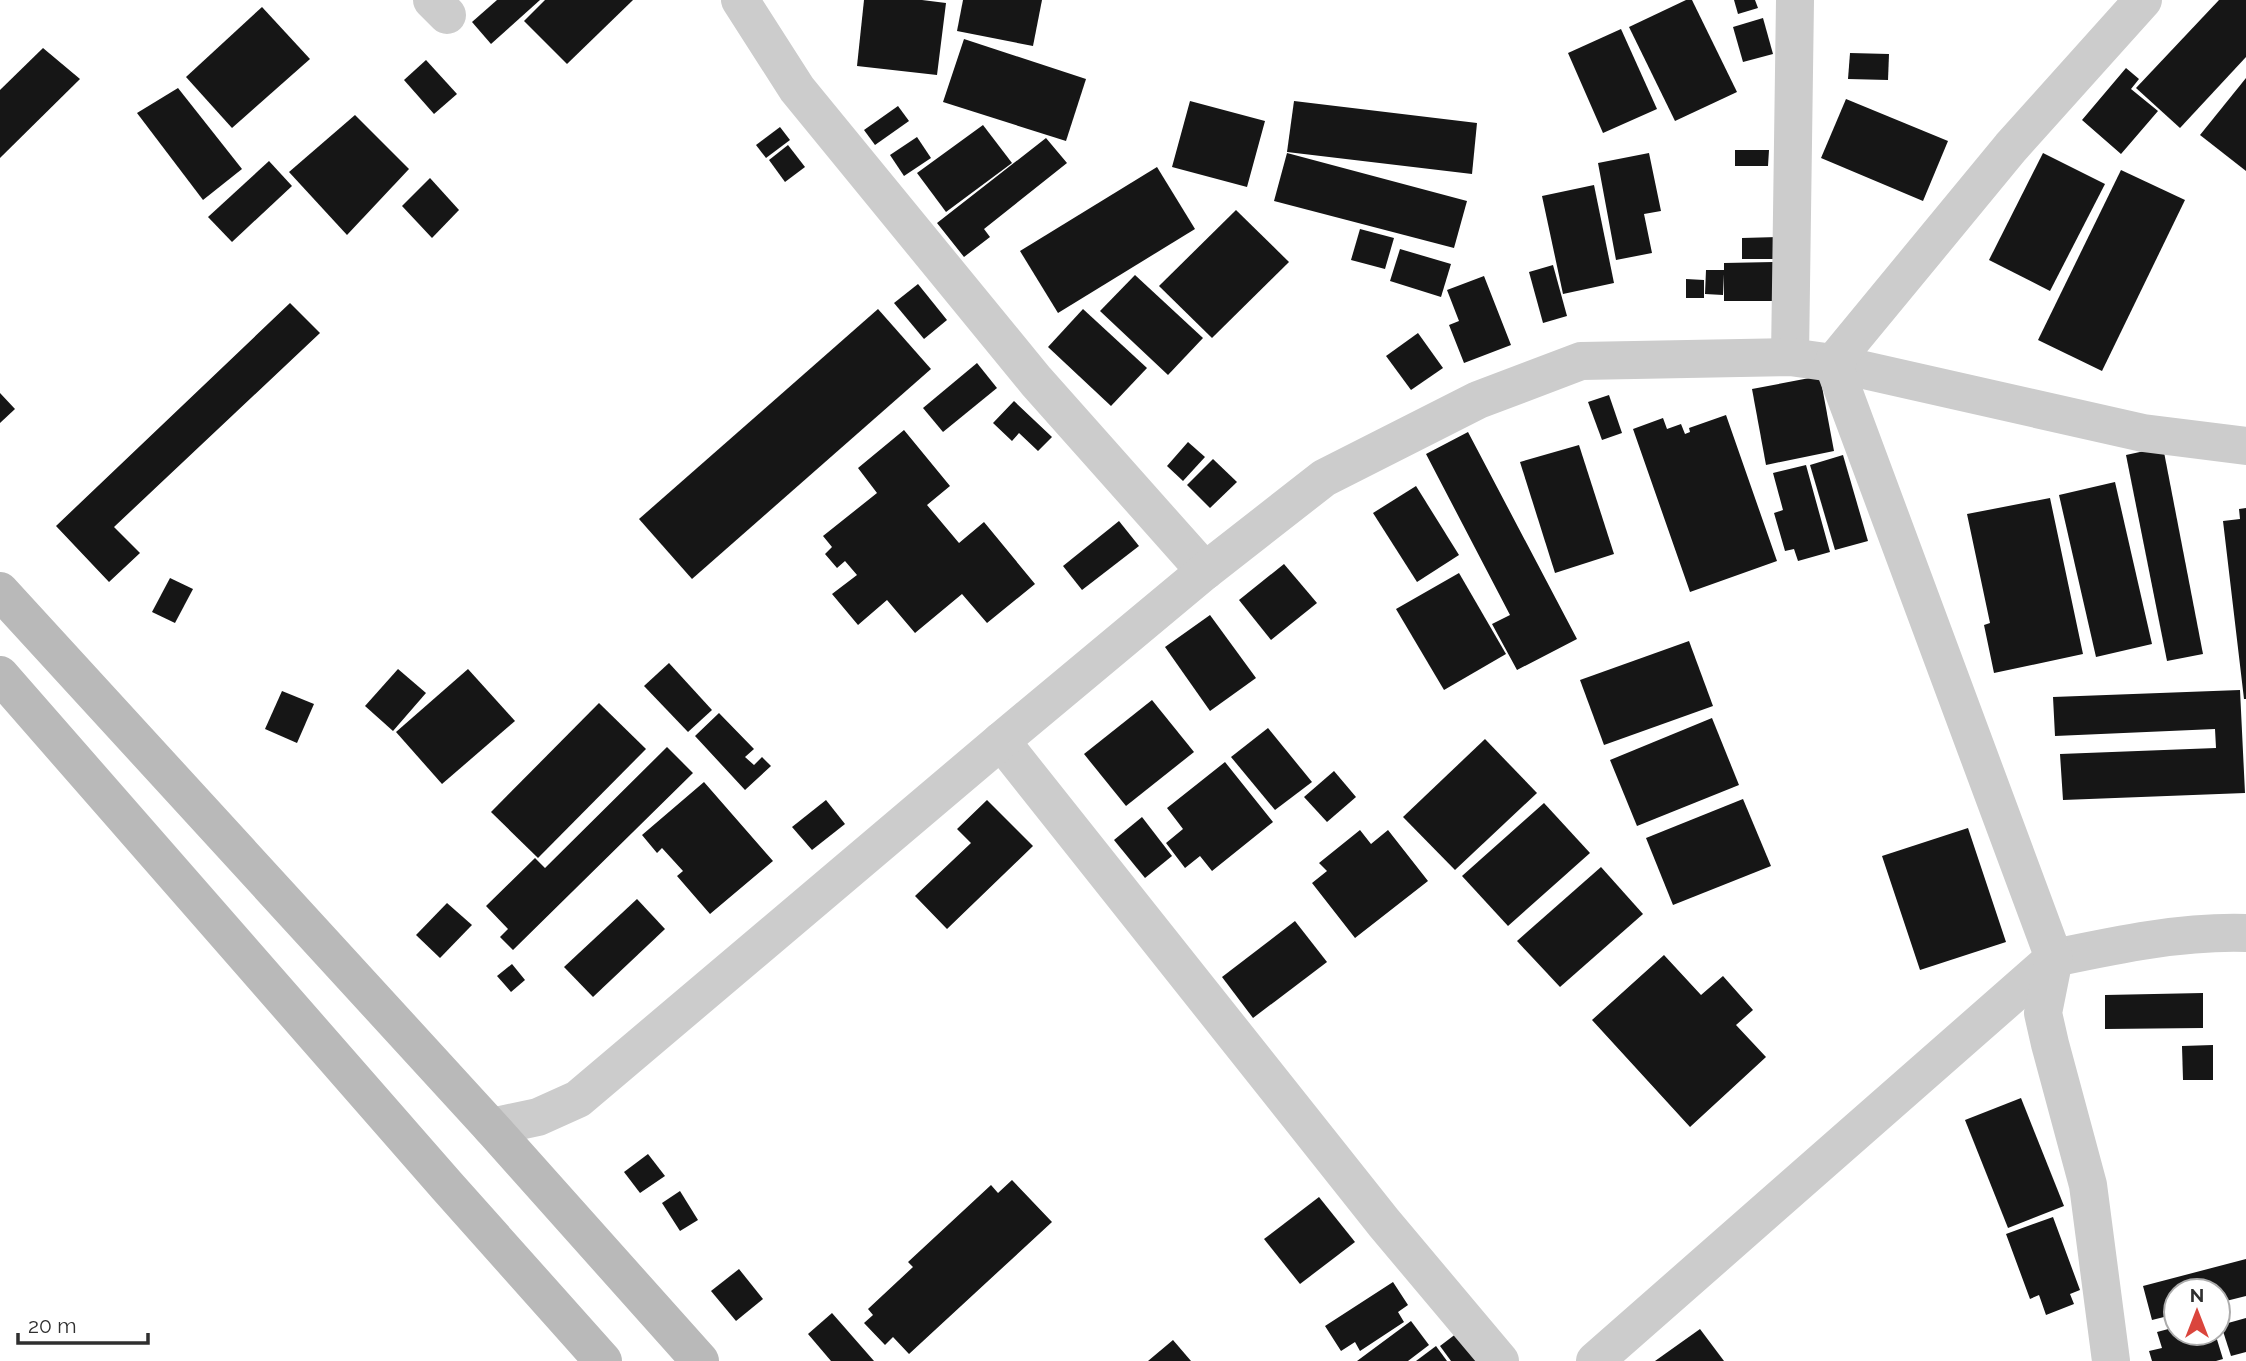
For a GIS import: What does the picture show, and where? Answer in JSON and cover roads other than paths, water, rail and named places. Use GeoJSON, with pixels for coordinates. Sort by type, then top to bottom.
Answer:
{"type":"FeatureCollection","features":[{"type":"Feature","properties":{"kind":"street"},"geometry":{"type":"LineString","coordinates":[[740,0],[806,100],[1036,381],[1205,572]]}},
{"type":"Feature","properties":{"kind":"street"},"geometry":{"type":"LineString","coordinates":[[1790,357],[1795,0]]}},
{"type":"Feature","properties":{"kind":"street"},"geometry":{"type":"LineString","coordinates":[[1833,363],[2011,147],[2143,0]]}},
{"type":"Feature","properties":{"kind":"street"},"geometry":{"type":"LineString","coordinates":[[491,1127],[538,1116],[578,1099],[1001,741],[1205,572],[1325,478],[1478,400],[1581,361],[1790,357],[1833,363],[2143,433],[2246,446]]}},
{"type":"Feature","properties":{"kind":"street"},"geometry":{"type":"LineString","coordinates":[[1833,363],[2054,958],[2043,1013],[2088,1185],[2111,1361]]}},
{"type":"Feature","properties":{"kind":"street"},"geometry":{"type":"LineString","coordinates":[[0,590],[491,1127],[700,1361]]}},
{"type":"Feature","properties":{"kind":"street"},"geometry":{"type":"LineString","coordinates":[[0,675],[603,1361]]}},
{"type":"Feature","properties":{"kind":"street"},"geometry":{"type":"LineString","coordinates":[[1001,741],[1384,1223],[1500,1361]]}},
{"type":"Feature","properties":{"kind":"street"},"geometry":{"type":"LineString","coordinates":[[1595,1361],[2054,958],[2142,942],[2219,932],[2246,933]]}}]}
